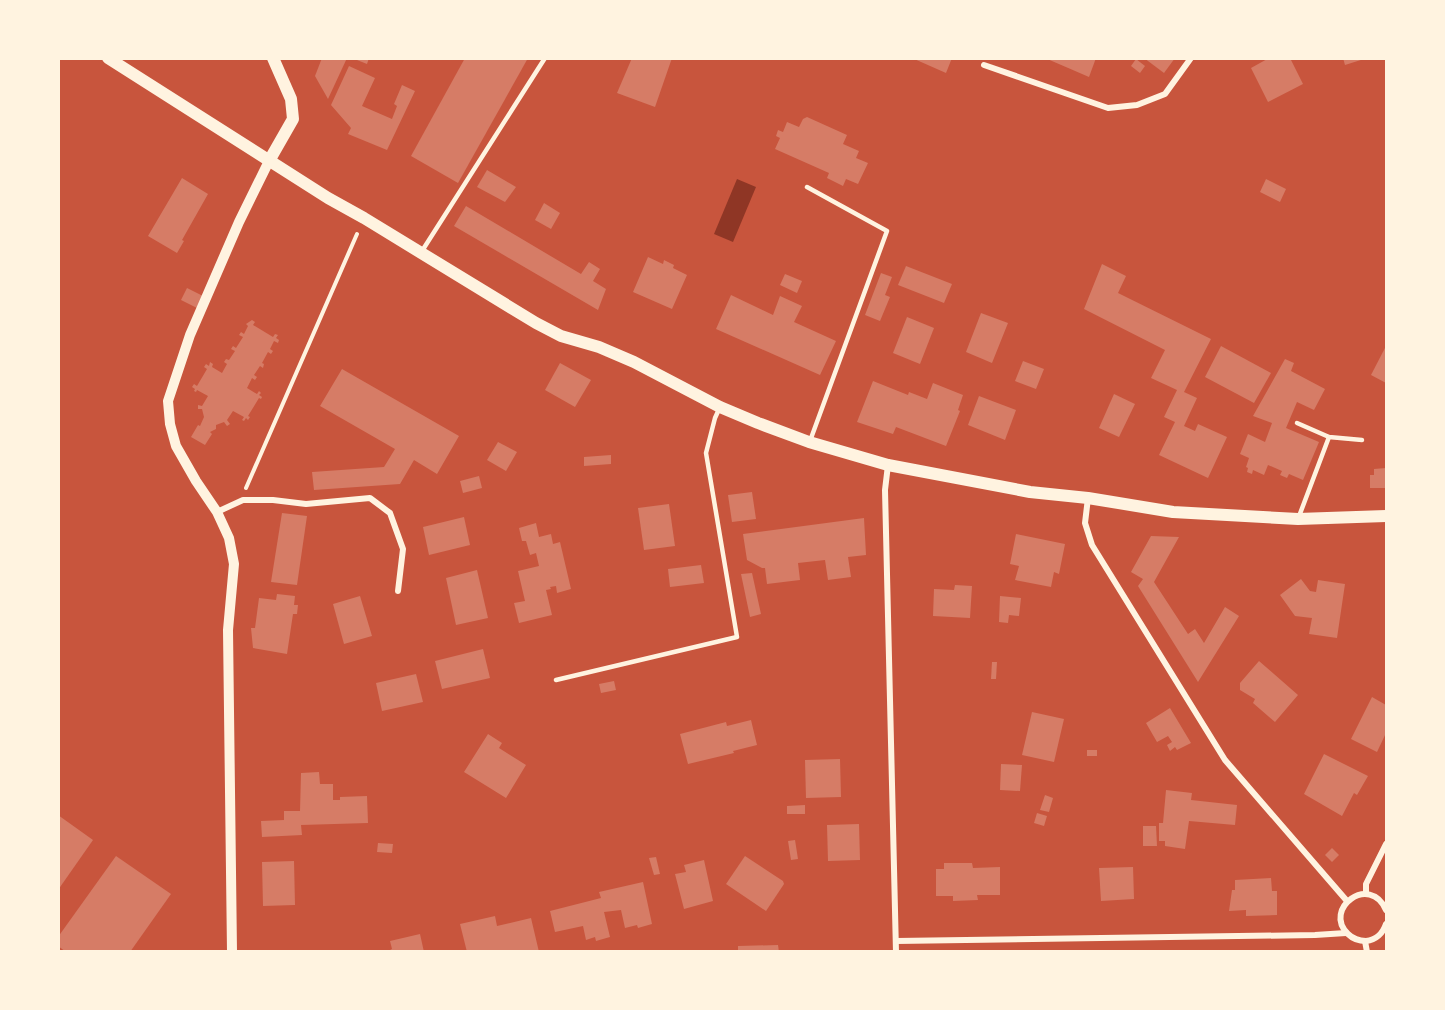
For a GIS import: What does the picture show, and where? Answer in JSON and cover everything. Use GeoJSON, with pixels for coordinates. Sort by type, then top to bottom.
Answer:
{"type":"FeatureCollection","features":[{"type":"Feature","properties":{"kind":"main road"},"geometry":{"type":"LineString","coordinates":[[108,58],[269,161],[536,323],[561,336],[599,347],[634,362],[720,407],[809,442],[888,465],[1030,492],[1088,498],[1173,512],[1298,519],[1386,516]]}},
{"type":"Feature","properties":{"kind":"main road"},"geometry":{"type":"LineString","coordinates":[[269,161],[293,119],[291,99],[273,58]]}},
{"type":"Feature","properties":{"kind":"street"},"geometry":{"type":"LineString","coordinates":[[984,65],[1108,108],[1137,105],[1165,94],[1191,58]]}},
{"type":"Feature","properties":{"kind":"street"},"geometry":{"type":"LineString","coordinates":[[231,951],[228,630],[234,564],[229,538],[218,512],[196,481],[176,446],[170,424],[168,401],[190,335],[269,161]]}},
{"type":"Feature","properties":{"kind":"street"},"geometry":{"type":"LineString","coordinates":[[888,465],[885,490],[896,951]]}},
{"type":"Feature","properties":{"kind":"street"},"geometry":{"type":"LineString","coordinates":[[218,512],[243,500],[273,500],[306,504],[370,498],[390,513],[403,549],[398,591]]}},
{"type":"Feature","properties":{"kind":"street"},"geometry":{"type":"LineString","coordinates":[[1088,498],[1085,523],[1092,545],[1225,760],[1347,901]]}},
{"type":"Feature","properties":{"kind":"street"},"geometry":{"type":"LineString","coordinates":[[1366,894],[1366,884],[1386,844]]}},
{"type":"Feature","properties":{"kind":"street"},"geometry":{"type":"LineString","coordinates":[[1386,910],[1379,899],[1366,894],[1359,895],[1347,901],[1343,907],[1341,920],[1346,933],[1365,941],[1378,936],[1386,924]]}},
{"type":"Feature","properties":{"kind":"street"},"geometry":{"type":"LineString","coordinates":[[896,941],[1346,933]]}},
{"type":"Feature","properties":{"kind":"street"},"geometry":{"type":"LineString","coordinates":[[1365,941],[1367,951]]}},
{"type":"Feature","properties":{"kind":"lane"},"geometry":{"type":"LineString","coordinates":[[421,253],[545,58]]}},
{"type":"Feature","properties":{"kind":"lane"},"geometry":{"type":"LineString","coordinates":[[807,187],[887,231],[809,442]]}},
{"type":"Feature","properties":{"kind":"lane"},"geometry":{"type":"LineString","coordinates":[[556,680],[737,637],[706,453],[720,407]]}},
{"type":"Feature","properties":{"kind":"lane"},"geometry":{"type":"LineString","coordinates":[[1297,423],[1329,437],[1362,440]]}},
{"type":"Feature","properties":{"kind":"lane"},"geometry":{"type":"LineString","coordinates":[[1298,519],[1329,437]]}},
{"type":"Feature","properties":{"kind":"path"},"geometry":{"type":"LineString","coordinates":[[243,500],[247,486],[364,218]]}},
{"type":"Feature","properties":{"kind":"shaded area"},"geometry":{"type":"Polygon","coordinates":[[[737,179],[756,187],[733,242],[714,234],[737,179]]]}},
{"type":"Feature","properties":{"kind":"building"},"geometry":{"type":"Polygon","coordinates":[[[322,58],[347,58],[328,99],[315,76],[322,58]]]}},
{"type":"Feature","properties":{"kind":"building"},"geometry":{"type":"Polygon","coordinates":[[[352,58],[369,58],[367,64],[352,58]]]}},
{"type":"Feature","properties":{"kind":"building"},"geometry":{"type":"Polygon","coordinates":[[[465,58],[528,58],[458,183],[411,156],[465,58]]]}},
{"type":"Feature","properties":{"kind":"building"},"geometry":{"type":"Polygon","coordinates":[[[632,58],[672,58],[655,107],[617,93],[632,58]]]}},
{"type":"Feature","properties":{"kind":"building"},"geometry":{"type":"Polygon","coordinates":[[[912,58],[952,58],[946,73],[912,58]]]}},
{"type":"Feature","properties":{"kind":"building"},"geometry":{"type":"Polygon","coordinates":[[[1045,58],[1096,58],[1089,77],[1045,58]]]}},
{"type":"Feature","properties":{"kind":"building"},"geometry":{"type":"Polygon","coordinates":[[[1144,58],[1175,58],[1164,73],[1144,58]]]}},
{"type":"Feature","properties":{"kind":"building"},"geometry":{"type":"Polygon","coordinates":[[[1269,58],[1290,58],[1303,84],[1268,102],[1251,68],[1269,58]]]}},
{"type":"Feature","properties":{"kind":"building"},"geometry":{"type":"Polygon","coordinates":[[[1343,58],[1364,58],[1364,59],[1345,65],[1343,58]]]}},
{"type":"Feature","properties":{"kind":"building"},"geometry":{"type":"Polygon","coordinates":[[[1136,59],[1145,66],[1140,73],[1131,66],[1136,59]]]}},
{"type":"Feature","properties":{"kind":"building"},"geometry":{"type":"Polygon","coordinates":[[[349,66],[375,78],[362,106],[392,119],[397,106],[394,104],[402,85],[415,91],[387,150],[348,134],[351,128],[331,105],[349,66]]]}},
{"type":"Feature","properties":{"kind":"building"},"geometry":{"type":"Polygon","coordinates":[[[807,117],[847,135],[843,144],[859,151],[856,158],[868,163],[858,184],[846,179],[843,186],[827,178],[829,173],[775,149],[780,138],[776,136],[778,130],[783,132],[787,122],[799,127],[803,119],[807,117]]]}},
{"type":"Feature","properties":{"kind":"building"},"geometry":{"type":"Polygon","coordinates":[[[487,170],[516,187],[505,202],[477,187],[487,170]]]}},
{"type":"Feature","properties":{"kind":"building"},"geometry":{"type":"Polygon","coordinates":[[[182,178],[208,194],[177,253],[148,236],[182,178]]]}},
{"type":"Feature","properties":{"kind":"building"},"geometry":{"type":"Polygon","coordinates":[[[1266,179],[1286,189],[1280,202],[1260,192],[1266,179]]]}},
{"type":"Feature","properties":{"kind":"building"},"geometry":{"type":"Polygon","coordinates":[[[544,203],[560,213],[551,229],[535,220],[544,203]]]}},
{"type":"Feature","properties":{"kind":"building"},"geometry":{"type":"Polygon","coordinates":[[[466,206],[581,274],[589,262],[600,269],[593,281],[606,289],[598,310],[454,226],[466,206]]]}},
{"type":"Feature","properties":{"kind":"building"},"geometry":{"type":"Polygon","coordinates":[[[648,257],[663,264],[664,260],[687,275],[672,309],[633,292],[648,257]]]}},
{"type":"Feature","properties":{"kind":"building"},"geometry":{"type":"Polygon","coordinates":[[[1102,264],[1126,276],[1118,293],[1211,339],[1184,392],[1197,398],[1184,426],[1195,431],[1198,424],[1227,437],[1208,478],[1159,455],[1175,422],[1164,417],[1177,390],[1151,378],[1165,350],[1084,309],[1102,264]]]}},
{"type":"Feature","properties":{"kind":"building"},"geometry":{"type":"Polygon","coordinates":[[[906,266],[952,284],[944,303],[898,285],[906,266]]]}},
{"type":"Feature","properties":{"kind":"building"},"geometry":{"type":"Polygon","coordinates":[[[881,273],[892,277],[885,295],[890,297],[880,321],[865,315],[881,273]]]}},
{"type":"Feature","properties":{"kind":"building"},"geometry":{"type":"Polygon","coordinates":[[[785,274],[802,281],[797,293],[780,285],[785,274]]]}},
{"type":"Feature","properties":{"kind":"building"},"geometry":{"type":"Polygon","coordinates":[[[187,288],[205,297],[199,309],[181,300],[187,288]]]}},
{"type":"Feature","properties":{"kind":"building"},"geometry":{"type":"Polygon","coordinates":[[[731,295],[773,315],[780,296],[802,306],[794,322],[836,341],[820,375],[716,329],[731,295]]]}},
{"type":"Feature","properties":{"kind":"building"},"geometry":{"type":"Polygon","coordinates":[[[981,313],[1008,323],[992,363],[966,352],[981,313]]]}},
{"type":"Feature","properties":{"kind":"building"},"geometry":{"type":"Polygon","coordinates":[[[907,317],[934,328],[920,364],[893,353],[907,317]]]}},
{"type":"Feature","properties":{"kind":"building"},"geometry":{"type":"Polygon","coordinates":[[[252,320],[255,322],[253,325],[273,337],[275,334],[278,335],[276,338],[279,340],[278,343],[274,341],[270,349],[273,351],[271,354],[268,352],[262,363],[263,368],[260,366],[254,375],[257,377],[255,380],[252,378],[247,388],[257,394],[259,391],[262,397],[259,398],[248,416],[250,417],[248,420],[246,418],[242,420],[244,417],[233,411],[227,420],[230,424],[227,426],[224,422],[216,425],[216,429],[210,432],[212,434],[205,445],[191,437],[204,417],[198,405],[202,406],[208,396],[197,390],[194,391],[192,387],[194,384],[197,386],[207,369],[204,367],[206,364],[209,366],[210,362],[213,364],[212,367],[222,373],[227,364],[224,362],[226,359],[229,360],[235,351],[231,349],[233,346],[236,348],[243,337],[239,335],[241,332],[244,334],[248,326],[246,324],[252,320]]]}},
{"type":"Feature","properties":{"kind":"building"},"geometry":{"type":"Polygon","coordinates":[[[1221,346],[1271,373],[1254,403],[1205,377],[1221,346]]]}},
{"type":"Feature","properties":{"kind":"building"},"geometry":{"type":"Polygon","coordinates":[[[1386,346],[1386,383],[1371,375],[1386,346]]]}},
{"type":"Feature","properties":{"kind":"building"},"geometry":{"type":"Polygon","coordinates":[[[1285,359],[1294,363],[1291,371],[1325,389],[1314,410],[1297,402],[1286,428],[1319,442],[1303,480],[1289,474],[1287,478],[1280,475],[1282,471],[1268,465],[1264,475],[1253,470],[1252,474],[1247,472],[1249,458],[1240,454],[1248,434],[1265,442],[1272,423],[1253,416],[1285,359]]]}},
{"type":"Feature","properties":{"kind":"building"},"geometry":{"type":"Polygon","coordinates":[[[1023,361],[1044,369],[1036,389],[1015,381],[1023,361]]]}},
{"type":"Feature","properties":{"kind":"building"},"geometry":{"type":"Polygon","coordinates":[[[560,363],[591,380],[575,407],[545,390],[560,363]]]}},
{"type":"Feature","properties":{"kind":"building"},"geometry":{"type":"Polygon","coordinates":[[[342,369],[459,436],[437,474],[414,460],[400,484],[314,490],[312,472],[384,467],[395,449],[320,406],[342,369]]]}},
{"type":"Feature","properties":{"kind":"building"},"geometry":{"type":"Polygon","coordinates":[[[873,381],[908,395],[909,392],[927,399],[933,383],[963,395],[958,410],[960,411],[946,446],[896,427],[893,434],[857,422],[873,381]]]}},
{"type":"Feature","properties":{"kind":"building"},"geometry":{"type":"Polygon","coordinates":[[[1114,394],[1135,404],[1119,437],[1099,428],[1114,394]]]}},
{"type":"Feature","properties":{"kind":"building"},"geometry":{"type":"Polygon","coordinates":[[[979,396],[1016,410],[1005,440],[968,425],[979,396]]]}},
{"type":"Feature","properties":{"kind":"building"},"geometry":{"type":"Polygon","coordinates":[[[498,442],[517,452],[506,471],[487,460],[498,442]]]}},
{"type":"Feature","properties":{"kind":"building"},"geometry":{"type":"Polygon","coordinates":[[[611,455],[611,464],[584,466],[584,457],[611,455]]]}},
{"type":"Feature","properties":{"kind":"building"},"geometry":{"type":"Polygon","coordinates":[[[1386,468],[1386,488],[1370,488],[1370,475],[1374,475],[1374,469],[1386,468]]]}},
{"type":"Feature","properties":{"kind":"building"},"geometry":{"type":"Polygon","coordinates":[[[479,476],[482,488],[463,493],[460,481],[479,476]]]}},
{"type":"Feature","properties":{"kind":"building"},"geometry":{"type":"Polygon","coordinates":[[[752,492],[756,519],[732,522],[728,495],[752,492]]]}},
{"type":"Feature","properties":{"kind":"building"},"geometry":{"type":"Polygon","coordinates":[[[669,504],[675,546],[644,550],[638,508],[669,504]]]}},
{"type":"Feature","properties":{"kind":"building"},"geometry":{"type":"Polygon","coordinates":[[[282,513],[307,516],[297,585],[271,582],[282,513]]]}},
{"type":"Feature","properties":{"kind":"building"},"geometry":{"type":"Polygon","coordinates":[[[464,517],[470,545],[429,555],[423,527],[464,517]]]}},
{"type":"Feature","properties":{"kind":"building"},"geometry":{"type":"Polygon","coordinates":[[[864,518],[866,555],[848,557],[851,577],[828,580],[825,560],[798,563],[800,580],[767,584],[765,568],[747,560],[743,534],[864,518]]]}},
{"type":"Feature","properties":{"kind":"building"},"geometry":{"type":"Polygon","coordinates":[[[536,523],[539,537],[551,534],[553,544],[560,542],[571,589],[557,593],[556,586],[550,587],[551,589],[546,590],[552,615],[519,623],[514,603],[525,601],[518,571],[539,566],[536,553],[530,555],[526,541],[522,541],[519,528],[536,523]]]}},
{"type":"Feature","properties":{"kind":"building"},"geometry":{"type":"Polygon","coordinates":[[[1016,534],[1065,544],[1059,574],[1054,572],[1051,587],[1015,580],[1019,566],[1010,564],[1016,534]]]}},
{"type":"Feature","properties":{"kind":"building"},"geometry":{"type":"Polygon","coordinates":[[[1151,536],[1179,537],[1154,582],[1188,634],[1195,629],[1204,643],[1225,607],[1239,616],[1198,682],[1138,586],[1143,579],[1131,572],[1151,536]]]}},
{"type":"Feature","properties":{"kind":"building"},"geometry":{"type":"Polygon","coordinates":[[[701,565],[704,583],[670,587],[668,569],[701,565]]]}},
{"type":"Feature","properties":{"kind":"building"},"geometry":{"type":"Polygon","coordinates":[[[477,570],[488,618],[456,625],[446,578],[477,570]]]}},
{"type":"Feature","properties":{"kind":"building"},"geometry":{"type":"Polygon","coordinates":[[[752,573],[761,614],[750,617],[741,574],[752,573]]]}},
{"type":"Feature","properties":{"kind":"building"},"geometry":{"type":"Polygon","coordinates":[[[1301,579],[1310,591],[1316,592],[1318,580],[1345,584],[1337,638],[1309,634],[1312,618],[1295,616],[1280,595],[1301,579]]]}},
{"type":"Feature","properties":{"kind":"building"},"geometry":{"type":"Polygon","coordinates":[[[955,585],[972,586],[970,618],[933,616],[934,589],[954,590],[955,585]]]}},
{"type":"Feature","properties":{"kind":"building"},"geometry":{"type":"Polygon","coordinates":[[[277,594],[295,596],[294,605],[298,605],[297,614],[293,614],[287,654],[253,648],[251,628],[255,628],[259,598],[276,600],[277,594]]]}},
{"type":"Feature","properties":{"kind":"building"},"geometry":{"type":"Polygon","coordinates":[[[360,596],[372,636],[344,644],[333,604],[360,596]]]}},
{"type":"Feature","properties":{"kind":"building"},"geometry":{"type":"Polygon","coordinates":[[[1000,596],[1021,598],[1019,616],[1009,615],[1008,623],[999,622],[1000,596]]]}},
{"type":"Feature","properties":{"kind":"building"},"geometry":{"type":"Polygon","coordinates":[[[483,649],[490,678],[442,689],[435,661],[483,649]]]}},
{"type":"Feature","properties":{"kind":"building"},"geometry":{"type":"Polygon","coordinates":[[[1259,661],[1298,695],[1275,722],[1253,703],[1255,699],[1240,690],[1240,683],[1259,661]]]}},
{"type":"Feature","properties":{"kind":"building"},"geometry":{"type":"Polygon","coordinates":[[[992,662],[997,662],[996,679],[991,679],[992,662]]]}},
{"type":"Feature","properties":{"kind":"building"},"geometry":{"type":"Polygon","coordinates":[[[416,674],[423,702],[382,711],[376,683],[416,674]]]}},
{"type":"Feature","properties":{"kind":"building"},"geometry":{"type":"Polygon","coordinates":[[[614,681],[616,690],[601,693],[599,684],[614,681]]]}},
{"type":"Feature","properties":{"kind":"building"},"geometry":{"type":"Polygon","coordinates":[[[1372,697],[1386,705],[1386,733],[1377,752],[1351,739],[1372,697]]]}},
{"type":"Feature","properties":{"kind":"building"},"geometry":{"type":"Polygon","coordinates":[[[1170,708],[1191,743],[1177,750],[1175,747],[1170,751],[1167,745],[1172,742],[1168,736],[1157,742],[1146,723],[1170,708]]]}},
{"type":"Feature","properties":{"kind":"building"},"geometry":{"type":"Polygon","coordinates":[[[1032,712],[1064,719],[1054,762],[1022,755],[1032,712]]]}},
{"type":"Feature","properties":{"kind":"building"},"geometry":{"type":"Polygon","coordinates":[[[751,720],[757,745],[688,764],[680,734],[726,722],[727,726],[751,720]]]}},
{"type":"Feature","properties":{"kind":"building"},"geometry":{"type":"Polygon","coordinates":[[[488,734],[502,743],[499,748],[526,765],[506,798],[464,772],[488,734]]]}},
{"type":"Feature","properties":{"kind":"building"},"geometry":{"type":"Polygon","coordinates":[[[1087,750],[1097,750],[1097,756],[1087,756],[1087,750]]]}},
{"type":"Feature","properties":{"kind":"building"},"geometry":{"type":"Polygon","coordinates":[[[1324,754],[1368,776],[1357,795],[1354,793],[1342,816],[1304,794],[1324,754]]]}},
{"type":"Feature","properties":{"kind":"building"},"geometry":{"type":"Polygon","coordinates":[[[840,759],[841,797],[806,798],[805,760],[840,759]]]}},
{"type":"Feature","properties":{"kind":"building"},"geometry":{"type":"Polygon","coordinates":[[[1001,764],[1022,765],[1020,791],[1000,790],[1001,764]]]}},
{"type":"Feature","properties":{"kind":"building"},"geometry":{"type":"Polygon","coordinates":[[[319,772],[320,784],[333,784],[333,800],[340,800],[340,797],[367,796],[368,823],[301,825],[302,835],[262,837],[261,821],[284,820],[284,811],[300,811],[301,773],[319,772]]]}},
{"type":"Feature","properties":{"kind":"building"},"geometry":{"type":"Polygon","coordinates":[[[1166,790],[1192,793],[1191,800],[1237,805],[1235,825],[1189,821],[1185,849],[1165,846],[1165,841],[1159,841],[1159,823],[1163,823],[1166,790]]]}},
{"type":"Feature","properties":{"kind":"building"},"geometry":{"type":"Polygon","coordinates":[[[1045,795],[1053,798],[1049,812],[1040,810],[1045,795]]]}},
{"type":"Feature","properties":{"kind":"building"},"geometry":{"type":"Polygon","coordinates":[[[805,805],[805,814],[787,814],[787,806],[805,805]]]}},
{"type":"Feature","properties":{"kind":"building"},"geometry":{"type":"Polygon","coordinates":[[[1037,813],[1047,816],[1044,826],[1034,823],[1037,813]]]}},
{"type":"Feature","properties":{"kind":"building"},"geometry":{"type":"Polygon","coordinates":[[[58,815],[93,840],[58,890],[58,815]]]}},
{"type":"Feature","properties":{"kind":"building"},"geometry":{"type":"Polygon","coordinates":[[[859,824],[860,860],[828,861],[827,825],[859,824]]]}},
{"type":"Feature","properties":{"kind":"building"},"geometry":{"type":"Polygon","coordinates":[[[1143,826],[1156,826],[1157,846],[1143,846],[1143,826]]]}},
{"type":"Feature","properties":{"kind":"building"},"geometry":{"type":"Polygon","coordinates":[[[795,840],[798,859],[791,860],[788,841],[795,840]]]}},
{"type":"Feature","properties":{"kind":"building"},"geometry":{"type":"Polygon","coordinates":[[[378,843],[393,844],[392,853],[377,852],[378,843]]]}},
{"type":"Feature","properties":{"kind":"building"},"geometry":{"type":"Polygon","coordinates":[[[1332,848],[1339,855],[1332,862],[1325,855],[1332,848]]]}},
{"type":"Feature","properties":{"kind":"building"},"geometry":{"type":"Polygon","coordinates":[[[116,856],[171,894],[130,952],[66,952],[58,946],[58,937],[116,856]]]}},
{"type":"Feature","properties":{"kind":"building"},"geometry":{"type":"Polygon","coordinates":[[[745,856],[783,881],[784,884],[766,911],[726,884],[745,856]]]}},
{"type":"Feature","properties":{"kind":"building"},"geometry":{"type":"Polygon","coordinates":[[[656,857],[660,874],[654,875],[649,858],[656,857]]]}},
{"type":"Feature","properties":{"kind":"building"},"geometry":{"type":"Polygon","coordinates":[[[704,860],[713,901],[684,909],[675,874],[686,872],[684,865],[704,860]]]}},
{"type":"Feature","properties":{"kind":"building"},"geometry":{"type":"Polygon","coordinates":[[[294,861],[295,905],[263,906],[262,862],[294,861]]]}},
{"type":"Feature","properties":{"kind":"building"},"geometry":{"type":"Polygon","coordinates":[[[944,863],[972,863],[973,868],[1000,867],[1000,895],[977,895],[978,900],[953,901],[953,896],[936,896],[936,869],[944,869],[944,863]]]}},
{"type":"Feature","properties":{"kind":"building"},"geometry":{"type":"Polygon","coordinates":[[[1133,867],[1134,899],[1101,901],[1099,868],[1133,867]]]}},
{"type":"Feature","properties":{"kind":"building"},"geometry":{"type":"Polygon","coordinates":[[[1271,878],[1272,891],[1277,891],[1277,915],[1246,916],[1246,910],[1229,911],[1232,890],[1235,890],[1235,880],[1271,878]]]}},
{"type":"Feature","properties":{"kind":"building"},"geometry":{"type":"Polygon","coordinates":[[[643,882],[652,924],[638,928],[637,925],[625,928],[621,910],[604,912],[610,937],[596,941],[595,937],[586,940],[583,926],[555,932],[550,911],[601,898],[599,892],[643,882]]]}},
{"type":"Feature","properties":{"kind":"building"},"geometry":{"type":"Polygon","coordinates":[[[495,916],[497,926],[531,918],[539,952],[503,950],[467,952],[460,924],[495,916]]]}},
{"type":"Feature","properties":{"kind":"building"},"geometry":{"type":"Polygon","coordinates":[[[420,934],[424,952],[386,952],[392,949],[390,941],[420,934]]]}},
{"type":"Feature","properties":{"kind":"building"},"geometry":{"type":"Polygon","coordinates":[[[778,945],[779,952],[738,952],[738,946],[778,945]]]}}]}
